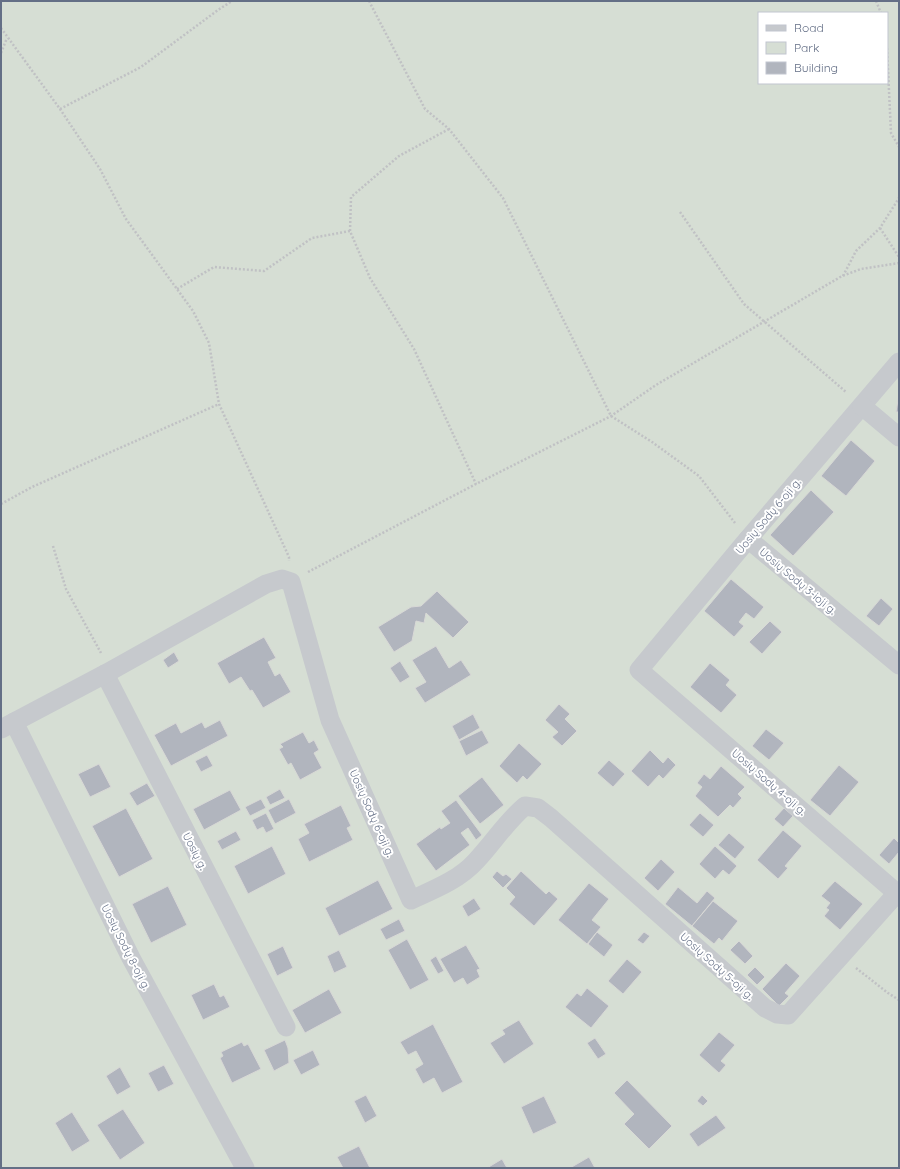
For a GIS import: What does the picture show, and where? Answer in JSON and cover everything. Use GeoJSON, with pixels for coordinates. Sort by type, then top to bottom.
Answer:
{"type":"FeatureCollection","features":[{"type":"Feature","properties":{"kind":"street","name":"Uosių Sodų 6-oji g."},"geometry":{"type":"LineString","coordinates":[[639,670],[899,362]]}},
{"type":"Feature","properties":{"kind":"street"},"geometry":{"type":"LineString","coordinates":[[862,406],[899,437]]}},
{"type":"Feature","properties":{"kind":"street","name":"Uosių Sodų 3-ioji g."},"geometry":{"type":"LineString","coordinates":[[748,540],[899,665]]}},
{"type":"Feature","properties":{"kind":"street"},"geometry":{"type":"LineString","coordinates":[[7,725],[108,672],[266,584],[282,579],[291,582]]}},
{"type":"Feature","properties":{"kind":"street","name":"Uosių Sodų 6-oji g."},"geometry":{"type":"LineString","coordinates":[[291,582],[330,720],[411,900],[453,880],[475,862],[514,816],[525,806]]}},
{"type":"Feature","properties":{"kind":"street","name":"Uosių Sodų 4-oji g."},"geometry":{"type":"LineString","coordinates":[[639,670],[898,894]]}},
{"type":"Feature","properties":{"kind":"street","name":"Uosių g."},"geometry":{"type":"LineString","coordinates":[[108,672],[286,1027]]}},
{"type":"Feature","properties":{"kind":"street","name":"Uosių Sodų 8-oji g."},"geometry":{"type":"LineString","coordinates":[[7,725],[245,1168]]}},
{"type":"Feature","properties":{"kind":"street","name":"Uosių Sodų 5-oji g."},"geometry":{"type":"LineString","coordinates":[[525,806],[538,808],[551,818],[765,1008],[777,1014],[788,1015],[840,956],[898,894]]}},
{"type":"Feature","properties":{"kind":"path"},"geometry":{"type":"LineString","coordinates":[[60,109],[141,67],[232,1]]}},
{"type":"Feature","properties":{"kind":"path"},"geometry":{"type":"LineString","coordinates":[[369,1],[425,109],[449,129],[503,198],[611,416],[652,442],[699,476],[748,540]]}},
{"type":"Feature","properties":{"kind":"path"},"geometry":{"type":"LineString","coordinates":[[876,1],[881,12]]}},
{"type":"Feature","properties":{"kind":"path"},"geometry":{"type":"LineString","coordinates":[[1,28],[60,109],[100,169],[126,218],[192,311],[209,343],[219,404],[289,557],[291,582],[476,484],[611,416],[656,385],[842,276],[861,269],[899,263]]}},
{"type":"Feature","properties":{"kind":"path"},"geometry":{"type":"LineString","coordinates":[[1,53],[8,37]]}},
{"type":"Feature","properties":{"kind":"path"},"geometry":{"type":"LineString","coordinates":[[888,69],[891,133],[899,147]]}},
{"type":"Feature","properties":{"kind":"path"},"geometry":{"type":"LineString","coordinates":[[449,129],[399,156],[351,197],[350,230],[370,278],[414,349],[476,484]]}},
{"type":"Feature","properties":{"kind":"path"},"geometry":{"type":"LineString","coordinates":[[842,276],[856,251],[880,228],[899,198]]}},
{"type":"Feature","properties":{"kind":"path"},"geometry":{"type":"LineString","coordinates":[[680,212],[744,304],[862,406]]}},
{"type":"Feature","properties":{"kind":"path"},"geometry":{"type":"LineString","coordinates":[[880,228],[899,257]]}},
{"type":"Feature","properties":{"kind":"path"},"geometry":{"type":"LineString","coordinates":[[177,289],[214,267],[264,271],[312,238],[350,230]]}},
{"type":"Feature","properties":{"kind":"path"},"geometry":{"type":"LineString","coordinates":[[1,504],[32,487],[219,404]]}},
{"type":"Feature","properties":{"kind":"path"},"geometry":{"type":"LineString","coordinates":[[54,546],[66,589],[108,672]]}},
{"type":"Feature","properties":{"kind":"path"},"geometry":{"type":"LineString","coordinates":[[840,956],[888,994],[899,1000]]}},
{"type":"Feature","properties":{"kind":"green space"},"geometry":{"type":"Polygon","coordinates":[[[1,1],[899,1],[899,1168],[1,1168],[1,1]]]}},
{"type":"Feature","properties":{"kind":"building"},"geometry":{"type":"Polygon","coordinates":[[[899,394],[899,412],[896,412],[899,394]]]}},
{"type":"Feature","properties":{"kind":"building"},"geometry":{"type":"Polygon","coordinates":[[[851,440],[875,461],[846,496],[821,476],[851,440]]]}},
{"type":"Feature","properties":{"kind":"building"},"geometry":{"type":"Polygon","coordinates":[[[811,490],[834,512],[793,556],[770,535],[811,490]]]}},
{"type":"Feature","properties":{"kind":"building"},"geometry":{"type":"Polygon","coordinates":[[[731,579],[764,607],[754,619],[746,613],[739,622],[744,626],[734,637],[704,611],[731,579]]]}},
{"type":"Feature","properties":{"kind":"building"},"geometry":{"type":"Polygon","coordinates":[[[437,591],[469,622],[453,638],[426,613],[424,623],[416,621],[412,641],[394,652],[378,627],[411,607],[421,606],[437,591]]]}},
{"type":"Feature","properties":{"kind":"building"},"geometry":{"type":"Polygon","coordinates":[[[881,598],[893,609],[879,626],[866,616],[881,598]]]}},
{"type":"Feature","properties":{"kind":"building"},"geometry":{"type":"Polygon","coordinates":[[[770,621],[782,632],[762,654],[749,642],[770,621]]]}},
{"type":"Feature","properties":{"kind":"building"},"geometry":{"type":"Polygon","coordinates":[[[264,637],[276,658],[268,662],[275,676],[280,673],[291,692],[263,708],[252,690],[250,691],[241,677],[229,684],[217,663],[264,637]]]}},
{"type":"Feature","properties":{"kind":"building"},"geometry":{"type":"Polygon","coordinates":[[[436,646],[449,668],[461,660],[471,675],[425,703],[415,688],[426,682],[412,660],[436,646]]]}},
{"type":"Feature","properties":{"kind":"building"},"geometry":{"type":"Polygon","coordinates":[[[174,652],[179,661],[168,668],[163,660],[174,652]]]}},
{"type":"Feature","properties":{"kind":"building"},"geometry":{"type":"Polygon","coordinates":[[[400,661],[410,677],[400,683],[390,668],[400,661]]]}},
{"type":"Feature","properties":{"kind":"building"},"geometry":{"type":"Polygon","coordinates":[[[710,663],[730,680],[726,685],[737,695],[721,713],[690,687],[710,663]]]}},
{"type":"Feature","properties":{"kind":"building"},"geometry":{"type":"Polygon","coordinates":[[[559,704],[570,714],[565,719],[577,731],[562,746],[552,737],[558,732],[545,720],[559,704]]]}},
{"type":"Feature","properties":{"kind":"building"},"geometry":{"type":"Polygon","coordinates":[[[473,714],[480,728],[459,740],[452,726],[473,714]]]}},
{"type":"Feature","properties":{"kind":"building"},"geometry":{"type":"Polygon","coordinates":[[[220,720],[228,736],[171,766],[154,735],[176,723],[181,733],[202,722],[205,728],[220,720]]]}},
{"type":"Feature","properties":{"kind":"building"},"geometry":{"type":"Polygon","coordinates":[[[766,729],[784,743],[769,760],[752,746],[766,729]]]}},
{"type":"Feature","properties":{"kind":"building"},"geometry":{"type":"Polygon","coordinates":[[[482,730],[489,743],[466,756],[459,741],[482,730]]]}},
{"type":"Feature","properties":{"kind":"building"},"geometry":{"type":"Polygon","coordinates":[[[303,732],[309,743],[314,740],[319,750],[314,753],[322,768],[300,780],[291,763],[288,765],[279,749],[283,747],[280,744],[303,732]]]}},
{"type":"Feature","properties":{"kind":"building"},"geometry":{"type":"Polygon","coordinates":[[[519,743],[542,764],[527,780],[523,776],[517,783],[499,766],[519,743]]]}},
{"type":"Feature","properties":{"kind":"building"},"geometry":{"type":"Polygon","coordinates":[[[650,750],[663,763],[668,757],[676,765],[663,779],[659,775],[648,787],[631,771],[650,750]]]}},
{"type":"Feature","properties":{"kind":"building"},"geometry":{"type":"Polygon","coordinates":[[[207,755],[213,766],[201,772],[195,761],[207,755]]]}},
{"type":"Feature","properties":{"kind":"building"},"geometry":{"type":"Polygon","coordinates":[[[609,760],[625,774],[613,787],[597,773],[609,760]]]}},
{"type":"Feature","properties":{"kind":"building"},"geometry":{"type":"Polygon","coordinates":[[[99,764],[111,787],[90,797],[78,774],[99,764]]]}},
{"type":"Feature","properties":{"kind":"building"},"geometry":{"type":"Polygon","coordinates":[[[839,765],[859,782],[830,816],[810,800],[839,765]]]}},
{"type":"Feature","properties":{"kind":"building"},"geometry":{"type":"Polygon","coordinates":[[[721,766],[745,787],[738,794],[742,798],[733,808],[730,805],[718,817],[695,796],[702,787],[697,783],[704,774],[710,779],[721,766]]]}},
{"type":"Feature","properties":{"kind":"building"},"geometry":{"type":"Polygon","coordinates":[[[482,777],[504,805],[480,824],[458,796],[482,777]]]}},
{"type":"Feature","properties":{"kind":"building"},"geometry":{"type":"Polygon","coordinates":[[[147,783],[155,796],[137,806],[129,793],[147,783]]]}},
{"type":"Feature","properties":{"kind":"building"},"geometry":{"type":"Polygon","coordinates":[[[280,789],[285,798],[270,805],[266,797],[280,789]]]}},
{"type":"Feature","properties":{"kind":"building"},"geometry":{"type":"Polygon","coordinates":[[[230,790],[241,810],[204,830],[193,809],[230,790]]]}},
{"type":"Feature","properties":{"kind":"building"},"geometry":{"type":"Polygon","coordinates":[[[261,799],[266,808],[250,816],[245,807],[261,799]]]}},
{"type":"Feature","properties":{"kind":"building"},"geometry":{"type":"Polygon","coordinates":[[[289,799],[296,813],[275,824],[268,810],[289,799]]]}},
{"type":"Feature","properties":{"kind":"building"},"geometry":{"type":"Polygon","coordinates":[[[456,800],[482,835],[476,840],[468,828],[461,833],[470,845],[436,871],[416,844],[440,827],[441,829],[450,823],[441,811],[456,800]]]}},
{"type":"Feature","properties":{"kind":"building"},"geometry":{"type":"Polygon","coordinates":[[[341,805],[351,826],[347,828],[353,840],[309,862],[298,839],[309,833],[304,824],[341,805]]]}},
{"type":"Feature","properties":{"kind":"building"},"geometry":{"type":"Polygon","coordinates":[[[126,808],[153,859],[119,877],[92,826],[126,808]]]}},
{"type":"Feature","properties":{"kind":"building"},"geometry":{"type":"Polygon","coordinates":[[[784,808],[793,816],[783,827],[774,819],[784,808]]]}},
{"type":"Feature","properties":{"kind":"building"},"geometry":{"type":"Polygon","coordinates":[[[266,813],[274,829],[266,833],[263,827],[257,830],[252,820],[266,813]]]}},
{"type":"Feature","properties":{"kind":"building"},"geometry":{"type":"Polygon","coordinates":[[[700,813],[714,825],[703,837],[689,825],[700,813]]]}},
{"type":"Feature","properties":{"kind":"building"},"geometry":{"type":"Polygon","coordinates":[[[783,830],[802,846],[785,866],[788,868],[778,879],[757,860],[783,830]]]}},
{"type":"Feature","properties":{"kind":"building"},"geometry":{"type":"Polygon","coordinates":[[[236,831],[241,840],[222,850],[217,841],[236,831]]]}},
{"type":"Feature","properties":{"kind":"building"},"geometry":{"type":"Polygon","coordinates":[[[729,833],[745,847],[735,859],[718,845],[729,833]]]}},
{"type":"Feature","properties":{"kind":"building"},"geometry":{"type":"Polygon","coordinates":[[[894,838],[899,843],[899,852],[889,864],[879,855],[894,838]]]}},
{"type":"Feature","properties":{"kind":"building"},"geometry":{"type":"Polygon","coordinates":[[[272,846],[286,874],[248,894],[234,866],[272,846]]]}},
{"type":"Feature","properties":{"kind":"building"},"geometry":{"type":"Polygon","coordinates":[[[715,846],[737,866],[729,875],[723,870],[715,879],[699,864],[715,846]]]}},
{"type":"Feature","properties":{"kind":"building"},"geometry":{"type":"Polygon","coordinates":[[[661,859],[675,872],[658,891],[644,878],[661,859]]]}},
{"type":"Feature","properties":{"kind":"building"},"geometry":{"type":"Polygon","coordinates":[[[497,871],[503,876],[506,874],[512,879],[503,888],[492,877],[497,871]]]}},
{"type":"Feature","properties":{"kind":"building"},"geometry":{"type":"Polygon","coordinates":[[[521,871],[546,894],[549,891],[558,899],[534,926],[509,904],[515,897],[506,888],[521,871]]]}},
{"type":"Feature","properties":{"kind":"building"},"geometry":{"type":"Polygon","coordinates":[[[378,880],[393,909],[339,936],[325,908],[378,880]]]}},
{"type":"Feature","properties":{"kind":"building"},"geometry":{"type":"Polygon","coordinates":[[[835,881],[863,904],[840,930],[824,916],[829,910],[826,908],[830,903],[821,896],[835,881]]]}},
{"type":"Feature","properties":{"kind":"building"},"geometry":{"type":"Polygon","coordinates":[[[589,883],[609,899],[592,920],[601,927],[587,944],[558,920],[589,883]]]}},
{"type":"Feature","properties":{"kind":"building"},"geometry":{"type":"Polygon","coordinates":[[[168,886],[187,925],[151,943],[132,904],[168,886]]]}},
{"type":"Feature","properties":{"kind":"building"},"geometry":{"type":"Polygon","coordinates":[[[678,887],[697,903],[707,891],[715,898],[692,926],[665,904],[678,887]]]}},
{"type":"Feature","properties":{"kind":"building"},"geometry":{"type":"Polygon","coordinates":[[[474,898],[481,909],[468,917],[462,906],[474,898]]]}},
{"type":"Feature","properties":{"kind":"building"},"geometry":{"type":"Polygon","coordinates":[[[713,901],[738,921],[722,941],[719,938],[714,944],[692,926],[713,901]]]}},
{"type":"Feature","properties":{"kind":"building"},"geometry":{"type":"Polygon","coordinates":[[[399,919],[405,931],[386,940],[380,929],[399,919]]]}},
{"type":"Feature","properties":{"kind":"building"},"geometry":{"type":"Polygon","coordinates":[[[597,932],[613,945],[604,957],[588,944],[597,932]]]}},
{"type":"Feature","properties":{"kind":"building"},"geometry":{"type":"Polygon","coordinates":[[[644,932],[650,936],[643,944],[637,940],[644,932]]]}},
{"type":"Feature","properties":{"kind":"building"},"geometry":{"type":"Polygon","coordinates":[[[407,939],[429,980],[410,990],[388,950],[407,939]]]}},
{"type":"Feature","properties":{"kind":"building"},"geometry":{"type":"Polygon","coordinates":[[[739,941],[753,956],[745,964],[730,950],[739,941]]]}},
{"type":"Feature","properties":{"kind":"building"},"geometry":{"type":"Polygon","coordinates":[[[466,945],[480,969],[477,970],[480,977],[467,985],[463,978],[454,983],[440,959],[466,945]]]}},
{"type":"Feature","properties":{"kind":"building"},"geometry":{"type":"Polygon","coordinates":[[[283,946],[293,968],[277,976],[267,954],[283,946]]]}},
{"type":"Feature","properties":{"kind":"building"},"geometry":{"type":"Polygon","coordinates":[[[339,950],[347,967],[334,973],[327,956],[339,950]]]}},
{"type":"Feature","properties":{"kind":"building"},"geometry":{"type":"Polygon","coordinates":[[[436,956],[444,971],[438,974],[430,960],[436,956]]]}},
{"type":"Feature","properties":{"kind":"building"},"geometry":{"type":"Polygon","coordinates":[[[627,959],[642,972],[623,994],[608,981],[627,959]]]}},
{"type":"Feature","properties":{"kind":"building"},"geometry":{"type":"Polygon","coordinates":[[[786,963],[800,976],[785,993],[789,996],[779,1006],[762,989],[786,963]]]}},
{"type":"Feature","properties":{"kind":"building"},"geometry":{"type":"Polygon","coordinates":[[[755,967],[765,977],[757,985],[747,975],[755,967]]]}},
{"type":"Feature","properties":{"kind":"building"},"geometry":{"type":"Polygon","coordinates":[[[214,984],[220,997],[224,995],[230,1007],[203,1020],[191,995],[214,984]]]}},
{"type":"Feature","properties":{"kind":"building"},"geometry":{"type":"Polygon","coordinates":[[[587,988],[609,1006],[591,1028],[565,1007],[577,993],[581,996],[587,988]]]}},
{"type":"Feature","properties":{"kind":"building"},"geometry":{"type":"Polygon","coordinates":[[[329,989],[342,1013],[305,1033],[292,1010],[329,989]]]}},
{"type":"Feature","properties":{"kind":"building"},"geometry":{"type":"Polygon","coordinates":[[[519,1020],[534,1044],[504,1064],[490,1043],[505,1034],[502,1030],[519,1020]]]}},
{"type":"Feature","properties":{"kind":"building"},"geometry":{"type":"Polygon","coordinates":[[[433,1024],[463,1082],[442,1093],[434,1078],[423,1084],[415,1069],[423,1064],[416,1051],[408,1055],[400,1042],[433,1024]]]}},
{"type":"Feature","properties":{"kind":"building"},"geometry":{"type":"Polygon","coordinates":[[[719,1032],[735,1045],[721,1061],[726,1065],[719,1073],[699,1055],[719,1032]]]}},
{"type":"Feature","properties":{"kind":"building"},"geometry":{"type":"Polygon","coordinates":[[[595,1038],[606,1054],[598,1059],[587,1043],[595,1038]]]}},
{"type":"Feature","properties":{"kind":"building"},"geometry":{"type":"Polygon","coordinates":[[[285,1040],[288,1048],[289,1063],[274,1071],[264,1050],[285,1040]]]}},
{"type":"Feature","properties":{"kind":"building"},"geometry":{"type":"Polygon","coordinates":[[[242,1042],[244,1046],[248,1044],[261,1069],[232,1083],[220,1058],[223,1056],[221,1052],[242,1042]]]}},
{"type":"Feature","properties":{"kind":"building"},"geometry":{"type":"Polygon","coordinates":[[[313,1050],[320,1065],[301,1075],[293,1060],[313,1050]]]}},
{"type":"Feature","properties":{"kind":"building"},"geometry":{"type":"Polygon","coordinates":[[[164,1065],[174,1084],[158,1092],[148,1073],[164,1065]]]}},
{"type":"Feature","properties":{"kind":"building"},"geometry":{"type":"Polygon","coordinates":[[[120,1067],[131,1087],[117,1095],[106,1076],[120,1067]]]}},
{"type":"Feature","properties":{"kind":"building"},"geometry":{"type":"Polygon","coordinates":[[[627,1080],[672,1126],[649,1149],[624,1124],[634,1114],[614,1093],[627,1080]]]}},
{"type":"Feature","properties":{"kind":"building"},"geometry":{"type":"Polygon","coordinates":[[[366,1095],[377,1116],[365,1123],[354,1101],[366,1095]]]}},
{"type":"Feature","properties":{"kind":"building"},"geometry":{"type":"Polygon","coordinates":[[[702,1095],[708,1101],[703,1106],[697,1101],[702,1095]]]}},
{"type":"Feature","properties":{"kind":"building"},"geometry":{"type":"Polygon","coordinates":[[[544,1096],[557,1123],[533,1134],[521,1107],[544,1096]]]}},
{"type":"Feature","properties":{"kind":"building"},"geometry":{"type":"Polygon","coordinates":[[[123,1109],[145,1143],[120,1160],[97,1125],[123,1109]]]}},
{"type":"Feature","properties":{"kind":"building"},"geometry":{"type":"Polygon","coordinates":[[[72,1112],[90,1141],[72,1152],[55,1123],[72,1112]]]}},
{"type":"Feature","properties":{"kind":"building"},"geometry":{"type":"Polygon","coordinates":[[[716,1115],[726,1128],[698,1147],[689,1134],[716,1115]]]}},
{"type":"Feature","properties":{"kind":"building"},"geometry":{"type":"Polygon","coordinates":[[[359,1146],[370,1168],[343,1168],[337,1157],[359,1146]]]}},
{"type":"Feature","properties":{"kind":"building"},"geometry":{"type":"Polygon","coordinates":[[[589,1157],[595,1168],[570,1168],[589,1157]]]}},
{"type":"Feature","properties":{"kind":"building"},"geometry":{"type":"Polygon","coordinates":[[[502,1159],[507,1168],[487,1168],[502,1159]]]}}]}
